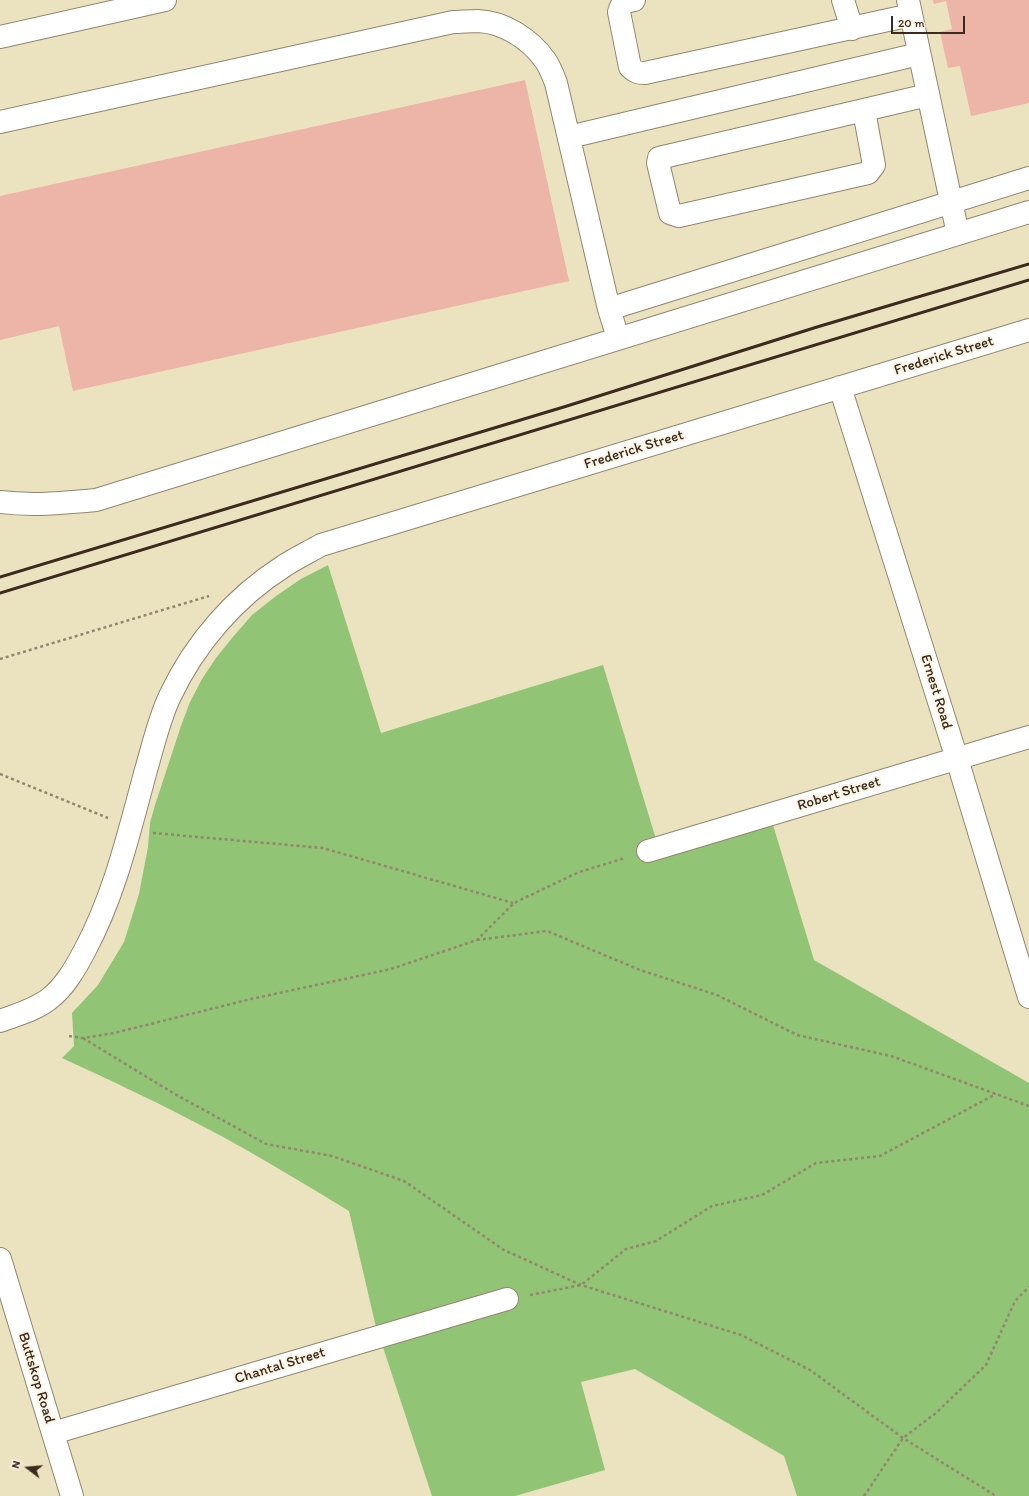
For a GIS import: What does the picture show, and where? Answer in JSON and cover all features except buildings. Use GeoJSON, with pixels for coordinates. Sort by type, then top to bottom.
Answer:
{"type":"FeatureCollection","features":[{"type":"Feature","properties":{"kind":"street"},"geometry":{"type":"LineString","coordinates":[[0,37],[165,0]]}},
{"type":"Feature","properties":{"kind":"street"},"geometry":{"type":"LineString","coordinates":[[634,0],[624,3],[620,7],[619,12],[630,67],[636,72],[640,73],[852,29],[909,8],[958,234]]}},
{"type":"Feature","properties":{"kind":"street"},"geometry":{"type":"LineString","coordinates":[[843,0],[852,29]]}},
{"type":"Feature","properties":{"kind":"street"},"geometry":{"type":"LineString","coordinates":[[0,122],[453,22],[478,21],[498,25],[518,34],[532,45],[546,61],[556,83],[609,309],[618,338]]}},
{"type":"Feature","properties":{"kind":"street"},"geometry":{"type":"LineString","coordinates":[[569,137],[919,54]]}},
{"type":"Feature","properties":{"kind":"street"},"geometry":{"type":"LineString","coordinates":[[864,111],[874,165],[868,173],[678,216],[670,213],[658,163],[659,158],[928,96]]}},
{"type":"Feature","properties":{"kind":"street"},"geometry":{"type":"LineString","coordinates":[[609,309],[1029,178]]}},
{"type":"Feature","properties":{"kind":"street"},"geometry":{"type":"LineString","coordinates":[[0,502],[22,505],[42,505],[96,500],[1029,212]]}},
{"type":"Feature","properties":{"kind":"street","name":"Frederick Street"},"geometry":{"type":"LineString","coordinates":[[0,1021],[34,1008],[50,999],[74,970],[93,936],[119,870],[153,745],[173,690],[193,655],[211,629],[249,592],[284,566],[321,545],[1029,330]]}},
{"type":"Feature","properties":{"kind":"street","name":"Ernest Road"},"geometry":{"type":"LineString","coordinates":[[840,387],[957,759],[1029,997]]}},
{"type":"Feature","properties":{"kind":"street","name":"Robert Street"},"geometry":{"type":"LineString","coordinates":[[648,851],[1029,737]]}},
{"type":"Feature","properties":{"kind":"street","name":"Buttskop Road"},"geometry":{"type":"LineString","coordinates":[[0,1259],[72,1496]]}},
{"type":"Feature","properties":{"kind":"street","name":"Chantal Street"},"geometry":{"type":"LineString","coordinates":[[52,1433],[507,1299]]}},
{"type":"Feature","properties":{"kind":"path"},"geometry":{"type":"LineString","coordinates":[[0,659],[215,594]]}},
{"type":"Feature","properties":{"kind":"path"},"geometry":{"type":"LineString","coordinates":[[0,774],[146,832],[323,848],[514,903]]}},
{"type":"Feature","properties":{"kind":"path"},"geometry":{"type":"LineString","coordinates":[[477,940],[514,903],[579,872],[648,851]]}},
{"type":"Feature","properties":{"kind":"path"},"geometry":{"type":"LineString","coordinates":[[69,1036],[84,1038],[114,1033],[251,999],[391,969],[477,940],[547,931],[640,970],[717,995],[797,1036],[891,1056],[1029,1106]]}},
{"type":"Feature","properties":{"kind":"path"},"geometry":{"type":"LineString","coordinates":[[84,1038],[173,1093],[266,1144],[332,1156],[404,1181],[504,1250],[581,1285],[741,1335],[810,1370],[903,1438],[996,1496]]}},
{"type":"Feature","properties":{"kind":"path"},"geometry":{"type":"LineString","coordinates":[[507,1299],[581,1285],[626,1249],[656,1241],[712,1206],[762,1195],[816,1163],[880,1156],[997,1094]]}},
{"type":"Feature","properties":{"kind":"path"},"geometry":{"type":"LineString","coordinates":[[864,1496],[903,1438],[936,1414],[986,1365],[1015,1302],[1029,1287]]}},
{"type":"Feature","properties":{"kind":"green space"},"geometry":{"type":"Polygon","coordinates":[[[328,565],[381,733],[603,665],[659,849],[773,825],[814,960],[1029,1083],[1029,1496],[797,1496],[784,1456],[635,1369],[581,1382],[605,1470],[515,1496],[432,1496],[375,1323],[349,1211],[263,1159],[210,1130],[62,1058],[74,1046],[72,1013],[98,985],[124,942],[139,894],[148,847],[150,823],[155,805],[181,726],[190,702],[202,679],[216,658],[252,615],[301,579],[328,565]]]}},
{"type":"Feature","properties":{"kind":"railway"},"geometry":{"type":"LineString","coordinates":[[0,577],[567,406],[817,327],[1029,264]]}},
{"type":"Feature","properties":{"kind":"railway"},"geometry":{"type":"LineString","coordinates":[[0,593],[1029,280]]}}]}
